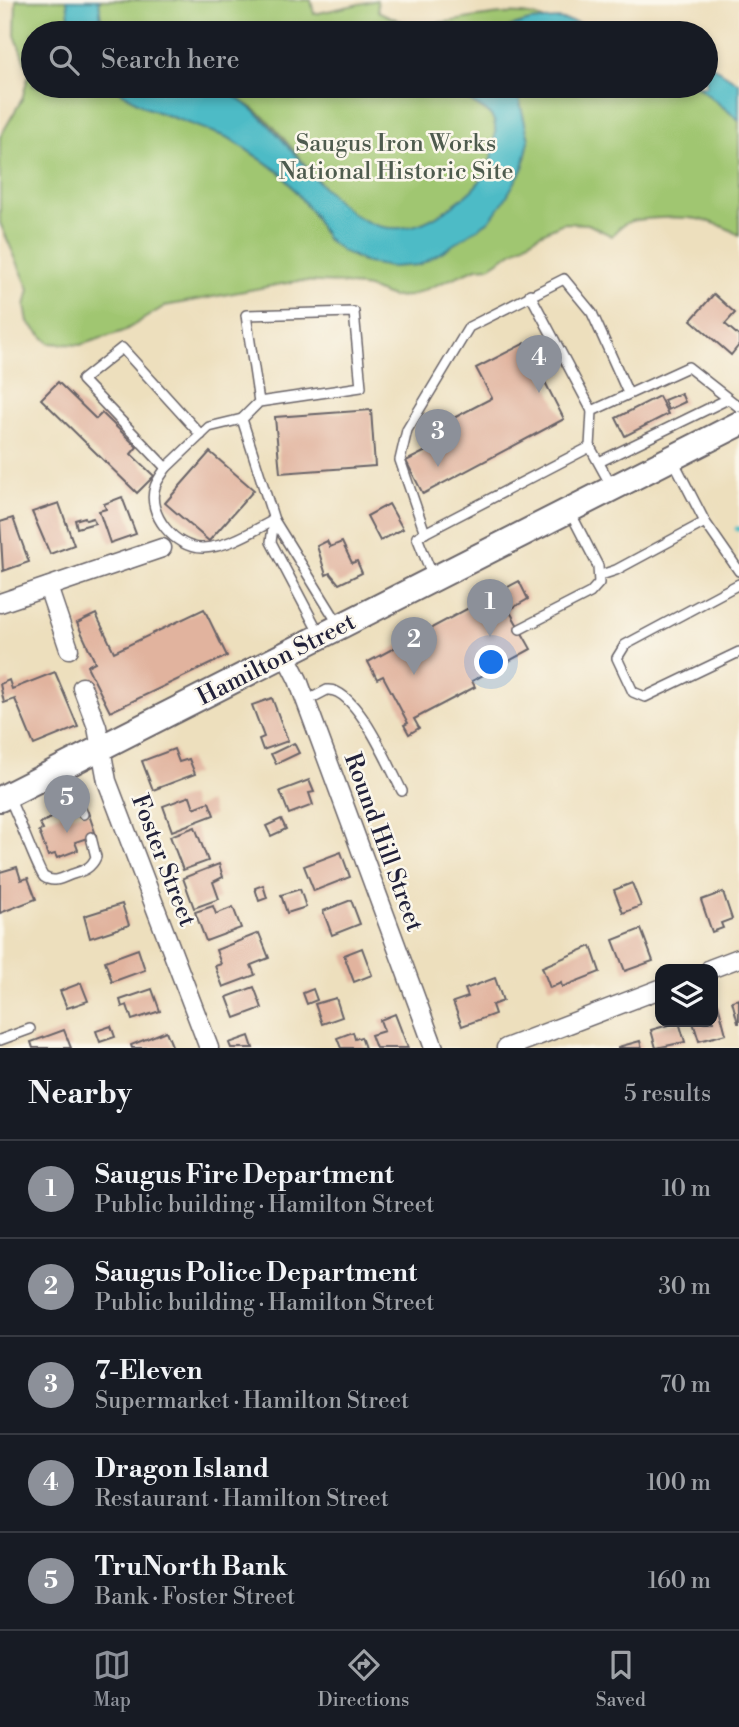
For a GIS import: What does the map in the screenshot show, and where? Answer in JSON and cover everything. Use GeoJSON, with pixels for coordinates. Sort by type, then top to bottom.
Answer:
{"type":"FeatureCollection","features":[{"type":"Feature","properties":{"kind":"main road","name":"Hamilton Street"},"geometry":{"type":"LineString","coordinates":[[4,797],[739,424]]}},
{"type":"Feature","properties":{"kind":"street"},"geometry":{"type":"LineString","coordinates":[[0,603],[162,548]]}},
{"type":"Feature","properties":{"kind":"street"},"geometry":{"type":"LineString","coordinates":[[48,587],[69,649]]}},
{"type":"Feature","properties":{"kind":"street","name":"Round Hill Street"},"geometry":{"type":"LineString","coordinates":[[285,654],[306,701],[435,1048]]}},
{"type":"Feature","properties":{"kind":"street","name":"Foster Street"},"geometry":{"type":"LineString","coordinates":[[82,687],[101,747],[107,781],[209,1048]]}},
{"type":"Feature","properties":{"kind":"street"},"geometry":{"type":"LineString","coordinates":[[718,966],[739,958]]}},
{"type":"Feature","properties":{"kind":"street"},"geometry":{"type":"LineString","coordinates":[[506,1048],[655,991]]}},
{"type":"Feature","properties":{"kind":"lane"},"geometry":{"type":"LineString","coordinates":[[425,533],[400,460],[407,430],[469,327],[558,280],[567,281],[592,313],[628,394]]}},
{"type":"Feature","properties":{"kind":"lane"},"geometry":{"type":"LineString","coordinates":[[530,294],[592,411],[590,447],[612,488]]}},
{"type":"Feature","properties":{"kind":"lane"},"geometry":{"type":"LineString","coordinates":[[259,402],[246,315],[354,312],[360,387],[259,402],[242,419],[209,427],[166,468],[154,488],[159,521],[176,539],[191,546],[201,548],[219,545],[274,520]]}},
{"type":"Feature","properties":{"kind":"lane"},"geometry":{"type":"LineString","coordinates":[[166,468],[82,380],[121,348],[201,435]]}},
{"type":"Feature","properties":{"kind":"lane"},"geometry":{"type":"LineString","coordinates":[[592,411],[688,367],[739,407]]}},
{"type":"Feature","properties":{"kind":"lane"},"geometry":{"type":"LineString","coordinates":[[599,462],[728,399]]}},
{"type":"Feature","properties":{"kind":"lane"},"geometry":{"type":"LineString","coordinates":[[242,419],[274,520],[331,631]]}},
{"type":"Feature","properties":{"kind":"lane"},"geometry":{"type":"LineString","coordinates":[[434,579],[417,537],[590,447]]}},
{"type":"Feature","properties":{"kind":"lane"},"geometry":{"type":"LineString","coordinates":[[672,459],[705,522],[739,570]]}},
{"type":"Feature","properties":{"kind":"lane"},"geometry":{"type":"LineString","coordinates":[[520,629],[590,593],[599,583],[601,575],[569,510]]}},
{"type":"Feature","properties":{"kind":"lane"},"geometry":{"type":"LineString","coordinates":[[274,520],[271,542],[331,631]]}},
{"type":"Feature","properties":{"kind":"lane"},"geometry":{"type":"LineString","coordinates":[[601,575],[616,570],[705,522]]}},
{"type":"Feature","properties":{"kind":"lane"},"geometry":{"type":"LineString","coordinates":[[739,584],[625,645],[617,658],[634,692],[645,697],[739,652]]}},
{"type":"Feature","properties":{"kind":"lane"},"geometry":{"type":"LineString","coordinates":[[306,701],[327,690],[343,694],[365,721],[402,791]]}},
{"type":"Feature","properties":{"kind":"lane"},"geometry":{"type":"LineString","coordinates":[[62,767],[83,814]]}},
{"type":"Feature","properties":{"kind":"lane"},"geometry":{"type":"LineString","coordinates":[[4,797],[21,819],[40,873],[47,878],[56,880],[89,868],[96,857],[91,837]]}},
{"type":"Feature","properties":{"kind":"lane"},"geometry":{"type":"LineString","coordinates":[[0,1040],[30,1030]]}},
{"type":"Feature","properties":{"kind":"green space"},"geometry":{"type":"Polygon","coordinates":[[[16,0],[67,0],[70,21],[21,21],[21,52],[15,35],[16,0]]]}},
{"type":"Feature","properties":{"kind":"green space"},"geometry":{"type":"Polygon","coordinates":[[[99,0],[311,0],[314,14],[377,0],[378,11],[402,21],[101,21],[99,0]]]}},
{"type":"Feature","properties":{"kind":"green space"},"geometry":{"type":"Polygon","coordinates":[[[500,14],[532,15],[545,20],[448,21],[500,14]]]}},
{"type":"Feature","properties":{"kind":"green space"},"geometry":{"type":"Polygon","coordinates":[[[131,98],[147,108],[229,138],[281,173],[313,214],[326,238],[351,256],[367,263],[419,265],[489,221],[523,168],[529,140],[519,98],[712,98],[739,120],[739,235],[710,222],[681,218],[628,222],[612,236],[588,224],[563,223],[540,234],[489,267],[477,268],[410,296],[392,297],[368,288],[339,283],[298,281],[165,306],[124,331],[80,345],[49,343],[28,322],[25,306],[29,289],[0,223],[0,137],[22,99],[131,98]]]}},
{"type":"Feature","properties":{"kind":"green space","name":"Saugus Iron Works National Historic Site"},"geometry":{"type":"Polygon","coordinates":[[[236,98],[466,98],[489,113],[495,128],[495,141],[485,175],[467,194],[446,210],[416,225],[390,229],[367,223],[346,209],[326,190],[271,124],[236,98]]]}},
{"type":"Feature","properties":{"kind":"water"},"geometry":{"type":"Polygon","coordinates":[[[67,0],[99,0],[101,21],[70,21],[67,0]]]}},
{"type":"Feature","properties":{"kind":"water"},"geometry":{"type":"Polygon","coordinates":[[[558,19],[568,21],[530,21],[558,19]]]}},
{"type":"Feature","properties":{"kind":"water"},"geometry":{"type":"Polygon","coordinates":[[[718,70],[739,83],[739,120],[712,98],[718,98],[718,70]]]}},
{"type":"Feature","properties":{"kind":"water"},"geometry":{"type":"Polygon","coordinates":[[[131,98],[236,98],[258,114],[328,192],[353,214],[380,226],[409,227],[443,212],[479,183],[491,159],[495,127],[489,113],[466,98],[519,98],[529,140],[523,168],[489,221],[419,265],[392,267],[367,263],[342,251],[326,238],[313,214],[281,173],[229,138],[147,108],[131,98]]]}},
{"type":"Feature","properties":{"kind":"building"},"geometry":{"type":"Polygon","coordinates":[[[714,294],[735,313],[725,324],[739,336],[739,345],[731,355],[691,320],[714,294]]]}},
{"type":"Feature","properties":{"kind":"building"},"geometry":{"type":"Polygon","coordinates":[[[525,343],[564,419],[423,494],[406,461],[454,437],[446,422],[492,398],[476,368],[525,343]]]}},
{"type":"Feature","properties":{"kind":"building"},"geometry":{"type":"Polygon","coordinates":[[[58,382],[96,419],[102,413],[137,447],[131,454],[154,476],[137,493],[41,399],[58,382]]]}},
{"type":"Feature","properties":{"kind":"building"},"geometry":{"type":"Polygon","coordinates":[[[681,393],[685,402],[668,410],[664,400],[681,393]]]}},
{"type":"Feature","properties":{"kind":"building"},"geometry":{"type":"Polygon","coordinates":[[[659,396],[668,414],[625,436],[616,418],[659,396]]]}},
{"type":"Feature","properties":{"kind":"building"},"geometry":{"type":"Polygon","coordinates":[[[371,410],[375,466],[280,473],[275,417],[371,410]]]}},
{"type":"Feature","properties":{"kind":"building"},"geometry":{"type":"Polygon","coordinates":[[[210,452],[254,490],[209,541],[165,503],[210,452]]]}},
{"type":"Feature","properties":{"kind":"building"},"geometry":{"type":"Polygon","coordinates":[[[122,497],[136,534],[110,543],[99,511],[106,509],[104,504],[122,497]]]}},
{"type":"Feature","properties":{"kind":"building"},"geometry":{"type":"Polygon","coordinates":[[[59,503],[74,545],[50,554],[32,512],[59,503]]]}},
{"type":"Feature","properties":{"kind":"building"},"geometry":{"type":"Polygon","coordinates":[[[389,504],[403,529],[380,541],[367,516],[389,504]]]}},
{"type":"Feature","properties":{"kind":"building"},"geometry":{"type":"Polygon","coordinates":[[[85,517],[86,520],[93,518],[95,523],[77,528],[75,520],[85,517]]]}},
{"type":"Feature","properties":{"kind":"building"},"geometry":{"type":"Polygon","coordinates":[[[13,518],[29,562],[3,571],[0,522],[13,518]]]}},
{"type":"Feature","properties":{"kind":"building"},"geometry":{"type":"Polygon","coordinates":[[[327,541],[330,547],[342,542],[352,563],[357,561],[362,573],[339,584],[330,573],[326,575],[317,546],[327,541]]]}},
{"type":"Feature","properties":{"kind":"building"},"geometry":{"type":"Polygon","coordinates":[[[519,581],[528,599],[509,610],[531,649],[472,681],[475,687],[414,719],[419,728],[409,734],[404,725],[408,723],[383,676],[377,679],[368,662],[519,581]]]}},
{"type":"Feature","properties":{"kind":"building"},"geometry":{"type":"Polygon","coordinates":[[[204,609],[227,656],[110,712],[87,666],[95,662],[77,623],[96,614],[114,652],[204,609]]]}},
{"type":"Feature","properties":{"kind":"building"},"geometry":{"type":"Polygon","coordinates":[[[55,672],[78,727],[34,745],[15,699],[4,703],[0,684],[9,680],[12,689],[55,672]]]}},
{"type":"Feature","properties":{"kind":"building"},"geometry":{"type":"Polygon","coordinates":[[[272,698],[288,741],[263,750],[259,739],[264,737],[252,705],[272,698]]]}},
{"type":"Feature","properties":{"kind":"building"},"geometry":{"type":"Polygon","coordinates":[[[294,743],[299,753],[276,764],[271,754],[294,743]]]}},
{"type":"Feature","properties":{"kind":"building"},"geometry":{"type":"Polygon","coordinates":[[[174,749],[179,762],[189,759],[195,774],[153,790],[142,761],[174,749]]]}},
{"type":"Feature","properties":{"kind":"building"},"geometry":{"type":"Polygon","coordinates":[[[309,780],[314,792],[309,793],[313,805],[289,814],[280,791],[309,780]]]}},
{"type":"Feature","properties":{"kind":"building"},"geometry":{"type":"Polygon","coordinates":[[[190,796],[194,808],[209,802],[214,815],[172,831],[163,806],[190,796]]]}},
{"type":"Feature","properties":{"kind":"building"},"geometry":{"type":"Polygon","coordinates":[[[66,811],[68,816],[88,812],[96,835],[75,842],[78,850],[57,858],[55,854],[48,856],[39,831],[43,830],[40,823],[66,811]]]}},
{"type":"Feature","properties":{"kind":"building"},"geometry":{"type":"Polygon","coordinates":[[[281,819],[286,829],[271,836],[266,826],[281,819]]]}},
{"type":"Feature","properties":{"kind":"building"},"geometry":{"type":"Polygon","coordinates":[[[195,827],[208,861],[183,870],[170,836],[195,827]]]}},
{"type":"Feature","properties":{"kind":"building"},"geometry":{"type":"Polygon","coordinates":[[[341,852],[350,877],[314,891],[304,866],[341,852]]]}},
{"type":"Feature","properties":{"kind":"building"},"geometry":{"type":"Polygon","coordinates":[[[219,864],[223,877],[213,882],[219,899],[194,908],[183,878],[219,864]]]}},
{"type":"Feature","properties":{"kind":"building"},"geometry":{"type":"Polygon","coordinates":[[[17,867],[21,880],[28,878],[36,899],[0,913],[0,872],[17,867]]]}},
{"type":"Feature","properties":{"kind":"building"},"geometry":{"type":"Polygon","coordinates":[[[632,883],[641,906],[623,913],[614,890],[632,883]]]}},
{"type":"Feature","properties":{"kind":"building"},"geometry":{"type":"Polygon","coordinates":[[[263,885],[267,898],[259,901],[255,888],[263,885]]]}},
{"type":"Feature","properties":{"kind":"building"},"geometry":{"type":"Polygon","coordinates":[[[300,889],[306,907],[287,913],[281,895],[300,889]]]}},
{"type":"Feature","properties":{"kind":"building"},"geometry":{"type":"Polygon","coordinates":[[[723,892],[732,919],[721,923],[723,928],[712,932],[701,900],[723,892]]]}},
{"type":"Feature","properties":{"kind":"building"},"geometry":{"type":"Polygon","coordinates":[[[351,900],[360,924],[332,935],[323,911],[351,900]]]}},
{"type":"Feature","properties":{"kind":"building"},"geometry":{"type":"Polygon","coordinates":[[[122,904],[129,925],[90,938],[84,916],[122,904]]]}},
{"type":"Feature","properties":{"kind":"building"},"geometry":{"type":"Polygon","coordinates":[[[213,906],[216,914],[233,907],[241,928],[206,941],[195,912],[213,906]]]}},
{"type":"Feature","properties":{"kind":"building"},"geometry":{"type":"Polygon","coordinates":[[[641,929],[653,961],[625,971],[613,940],[641,929]]]}},
{"type":"Feature","properties":{"kind":"building"},"geometry":{"type":"Polygon","coordinates":[[[259,933],[269,958],[251,965],[255,975],[223,987],[215,966],[221,964],[216,950],[259,933]]]}},
{"type":"Feature","properties":{"kind":"building"},"geometry":{"type":"Polygon","coordinates":[[[591,946],[600,972],[562,987],[561,983],[550,988],[542,967],[591,946]]]}},
{"type":"Feature","properties":{"kind":"building"},"geometry":{"type":"Polygon","coordinates":[[[362,948],[372,975],[354,982],[344,955],[362,948]]]}},
{"type":"Feature","properties":{"kind":"building"},"geometry":{"type":"Polygon","coordinates":[[[138,949],[145,970],[112,982],[105,961],[138,949]]]}},
{"type":"Feature","properties":{"kind":"building"},"geometry":{"type":"Polygon","coordinates":[[[495,978],[503,1001],[492,1005],[495,1014],[462,1026],[453,1002],[468,997],[465,989],[495,978]]]}},
{"type":"Feature","properties":{"kind":"building"},"geometry":{"type":"Polygon","coordinates":[[[81,983],[88,1001],[67,1008],[60,991],[81,983]]]}},
{"type":"Feature","properties":{"kind":"building"},"geometry":{"type":"Polygon","coordinates":[[[254,987],[262,1008],[235,1018],[227,997],[254,987]]]}},
{"type":"Feature","properties":{"kind":"building"},"geometry":{"type":"Polygon","coordinates":[[[152,989],[160,1011],[132,1020],[127,1005],[122,1007],[120,1000],[152,989]]]}},
{"type":"Feature","properties":{"kind":"building"},"geometry":{"type":"Polygon","coordinates":[[[313,989],[317,1000],[307,1004],[303,993],[313,989]]]}},
{"type":"Feature","properties":{"kind":"building"},"geometry":{"type":"Polygon","coordinates":[[[336,998],[342,1017],[322,1024],[315,1004],[336,998]]]}},
{"type":"Feature","properties":{"kind":"building"},"geometry":{"type":"Polygon","coordinates":[[[739,999],[739,1023],[738,1023],[732,1001],[739,999]]]}},
{"type":"Feature","properties":{"kind":"building"},"geometry":{"type":"Polygon","coordinates":[[[718,1004],[726,1034],[699,1041],[695,1027],[718,1027],[718,1004]]]}},
{"type":"Feature","properties":{"kind":"building"},"geometry":{"type":"Polygon","coordinates":[[[395,1014],[408,1048],[376,1048],[371,1035],[384,1031],[380,1020],[395,1014]]]}},
{"type":"Feature","properties":{"kind":"building"},"geometry":{"type":"Polygon","coordinates":[[[111,1026],[115,1037],[100,1042],[96,1031],[111,1026]]]}},
{"type":"Feature","properties":{"kind":"building"},"geometry":{"type":"Polygon","coordinates":[[[680,1027],[685,1042],[656,1048],[651,1030],[680,1027]]]}},
{"type":"Feature","properties":{"kind":"building"},"geometry":{"type":"Polygon","coordinates":[[[64,1030],[71,1048],[33,1048],[31,1042],[64,1030]]]}},
{"type":"Feature","properties":{"kind":"building"},"geometry":{"type":"Polygon","coordinates":[[[166,1031],[173,1048],[132,1048],[131,1045],[166,1031]]]}},
{"type":"Feature","properties":{"kind":"building"},"geometry":{"type":"Polygon","coordinates":[[[353,1032],[355,1039],[361,1037],[365,1048],[341,1048],[337,1038],[353,1032]]]}},
{"type":"Feature","properties":{"kind":"building"},"geometry":{"type":"Polygon","coordinates":[[[249,1036],[253,1048],[231,1048],[229,1043],[249,1036]]]}},
{"type":"Feature","properties":{"kind":"building"},"geometry":{"type":"Polygon","coordinates":[[[640,1041],[642,1048],[618,1048],[618,1047],[640,1041]]]}},
{"type":"Feature","properties":{"kind":"place","name":"Dragon Island"},"geometry":{"type":"Point","coordinates":[539,393]}},
{"type":"Feature","properties":{"kind":"place","name":"7-Eleven"},"geometry":{"type":"Point","coordinates":[438,467]}},
{"type":"Feature","properties":{"kind":"place","name":"Saugus Fire Department"},"geometry":{"type":"Point","coordinates":[490,637]}},
{"type":"Feature","properties":{"kind":"place","name":"Saugus Police Department"},"geometry":{"type":"Point","coordinates":[414,675]}},
{"type":"Feature","properties":{"kind":"place","name":"TruNorth Bank"},"geometry":{"type":"Point","coordinates":[67,833]}}]}
